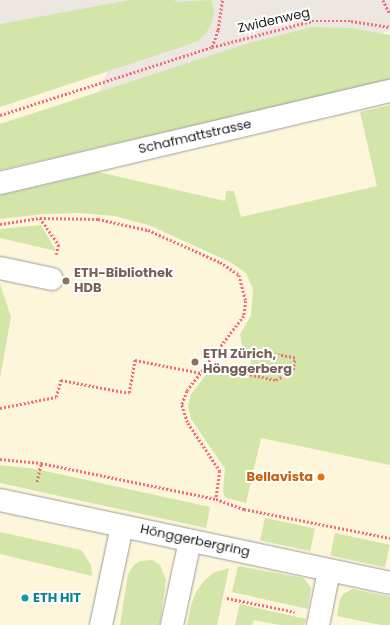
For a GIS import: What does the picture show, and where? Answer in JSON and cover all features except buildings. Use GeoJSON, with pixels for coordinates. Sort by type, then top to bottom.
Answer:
{"type":"FeatureCollection","features":[{"type":"Feature","properties":{"kind":"street","name":"Schafmattstrasse"},"geometry":{"type":"LineString","coordinates":[[0,184],[390,91]]}},
{"type":"Feature","properties":{"kind":"street"},"geometry":{"type":"LineString","coordinates":[[0,268],[52,279]]}},
{"type":"Feature","properties":{"kind":"street","name":"Hönggerbergring"},"geometry":{"type":"LineString","coordinates":[[0,500],[390,583]]}},
{"type":"Feature","properties":{"kind":"street"},"geometry":{"type":"LineString","coordinates":[[101,625],[122,526]]}},
{"type":"Feature","properties":{"kind":"street"},"geometry":{"type":"LineString","coordinates":[[172,625],[190,541]]}},
{"type":"Feature","properties":{"kind":"street"},"geometry":{"type":"LineString","coordinates":[[319,621],[329,571]]}},
{"type":"Feature","properties":{"kind":"path"},"geometry":{"type":"LineString","coordinates":[[212,47],[218,30],[222,0]]}},
{"type":"Feature","properties":{"kind":"path"},"geometry":{"type":"LineString","coordinates":[[384,0],[390,14]]}},
{"type":"Feature","properties":{"kind":"path","name":"Zwidenweg"},"geometry":{"type":"LineString","coordinates":[[0,115],[212,47],[312,21],[351,21],[390,27]]}},
{"type":"Feature","properties":{"kind":"path"},"geometry":{"type":"LineString","coordinates":[[40,218],[59,245]]}},
{"type":"Feature","properties":{"kind":"path"},"geometry":{"type":"LineString","coordinates":[[0,224],[40,218],[98,219],[148,230],[220,262],[239,275],[246,301],[244,316],[187,391],[182,405],[188,422],[220,471],[216,499]]}},
{"type":"Feature","properties":{"kind":"path"},"geometry":{"type":"LineString","coordinates":[[207,365],[276,380],[293,370],[295,358],[275,354]]}},
{"type":"Feature","properties":{"kind":"path"},"geometry":{"type":"LineString","coordinates":[[0,408],[56,397],[61,380],[129,393],[135,360],[201,373]]}},
{"type":"Feature","properties":{"kind":"path"},"geometry":{"type":"LineString","coordinates":[[0,459],[41,463],[216,499],[244,508],[390,538]]}},
{"type":"Feature","properties":{"kind":"path"},"geometry":{"type":"LineString","coordinates":[[227,598],[319,621]]}},
{"type":"Feature","properties":{"kind":"shaded area","name":"ETH Zürich, Hönggerberg"},"geometry":{"type":"Polygon","coordinates":[[[134,0],[97,98],[390,31],[390,625],[0,625],[0,24],[134,0]]]}},
{"type":"Feature","properties":{"kind":"green space"},"geometry":{"type":"Polygon","coordinates":[[[130,0],[174,0],[176,2],[212,0],[214,12],[212,23],[206,33],[198,41],[0,107],[0,24],[130,0]]]}},
{"type":"Feature","properties":{"kind":"green space"},"geometry":{"type":"Polygon","coordinates":[[[312,27],[352,28],[390,35],[390,80],[0,170],[0,124],[249,43],[312,27]]]}},
{"type":"Feature","properties":{"kind":"green space"},"geometry":{"type":"Polygon","coordinates":[[[390,105],[390,465],[261,438],[246,503],[227,498],[224,496],[223,491],[225,469],[191,419],[188,406],[191,394],[209,371],[248,378],[251,360],[243,349],[240,334],[251,316],[253,289],[246,273],[230,262],[151,226],[115,216],[79,213],[44,214],[0,219],[0,195],[98,172],[225,201],[226,191],[234,191],[241,217],[377,186],[360,112],[390,105]]]}},
{"type":"Feature","properties":{"kind":"green space"},"geometry":{"type":"Polygon","coordinates":[[[41,225],[56,251],[0,238],[0,229],[41,225]]]}},
{"type":"Feature","properties":{"kind":"green space"},"geometry":{"type":"Polygon","coordinates":[[[0,284],[11,317],[0,378],[0,284]]]}},
{"type":"Feature","properties":{"kind":"green space"},"geometry":{"type":"Polygon","coordinates":[[[0,465],[36,469],[210,507],[206,528],[0,483],[0,465]]]}},
{"type":"Feature","properties":{"kind":"green space"},"geometry":{"type":"Polygon","coordinates":[[[265,518],[315,529],[310,551],[260,540],[265,518]]]}},
{"type":"Feature","properties":{"kind":"green space"},"geometry":{"type":"Polygon","coordinates":[[[0,532],[81,550],[91,565],[92,576],[0,554],[0,532]]]}},
{"type":"Feature","properties":{"kind":"green space"},"geometry":{"type":"Polygon","coordinates":[[[335,533],[390,545],[385,567],[330,555],[335,533]]]}},
{"type":"Feature","properties":{"kind":"green space"},"geometry":{"type":"Polygon","coordinates":[[[152,560],[160,565],[166,580],[160,625],[120,625],[128,574],[134,565],[140,561],[152,560]]]}},
{"type":"Feature","properties":{"kind":"green space"},"geometry":{"type":"Polygon","coordinates":[[[238,566],[304,578],[311,588],[308,609],[232,592],[238,566]]]}},
{"type":"Feature","properties":{"kind":"green space"},"geometry":{"type":"Polygon","coordinates":[[[229,568],[217,625],[187,625],[191,605],[196,592],[204,581],[213,573],[229,568]]]}},
{"type":"Feature","properties":{"kind":"green space"},"geometry":{"type":"Polygon","coordinates":[[[353,589],[390,597],[390,625],[381,625],[337,616],[340,599],[343,594],[353,589]]]}},
{"type":"Feature","properties":{"kind":"green space"},"geometry":{"type":"Polygon","coordinates":[[[240,604],[306,619],[304,625],[280,625],[254,620],[252,625],[235,625],[240,604]]]}},
{"type":"Feature","properties":{"kind":"place","name":"ETH-Bibliothek HDB"},"geometry":{"type":"Point","coordinates":[66,281]}},
{"type":"Feature","properties":{"kind":"place","name":"ETH Zürich, Hönggerberg"},"geometry":{"type":"Point","coordinates":[195,362]}},
{"type":"Feature","properties":{"kind":"place","name":"Bellavista"},"geometry":{"type":"Point","coordinates":[321,477]}},
{"type":"Feature","properties":{"kind":"place","name":"ETH HIT"},"geometry":{"type":"Point","coordinates":[25,598]}}]}
